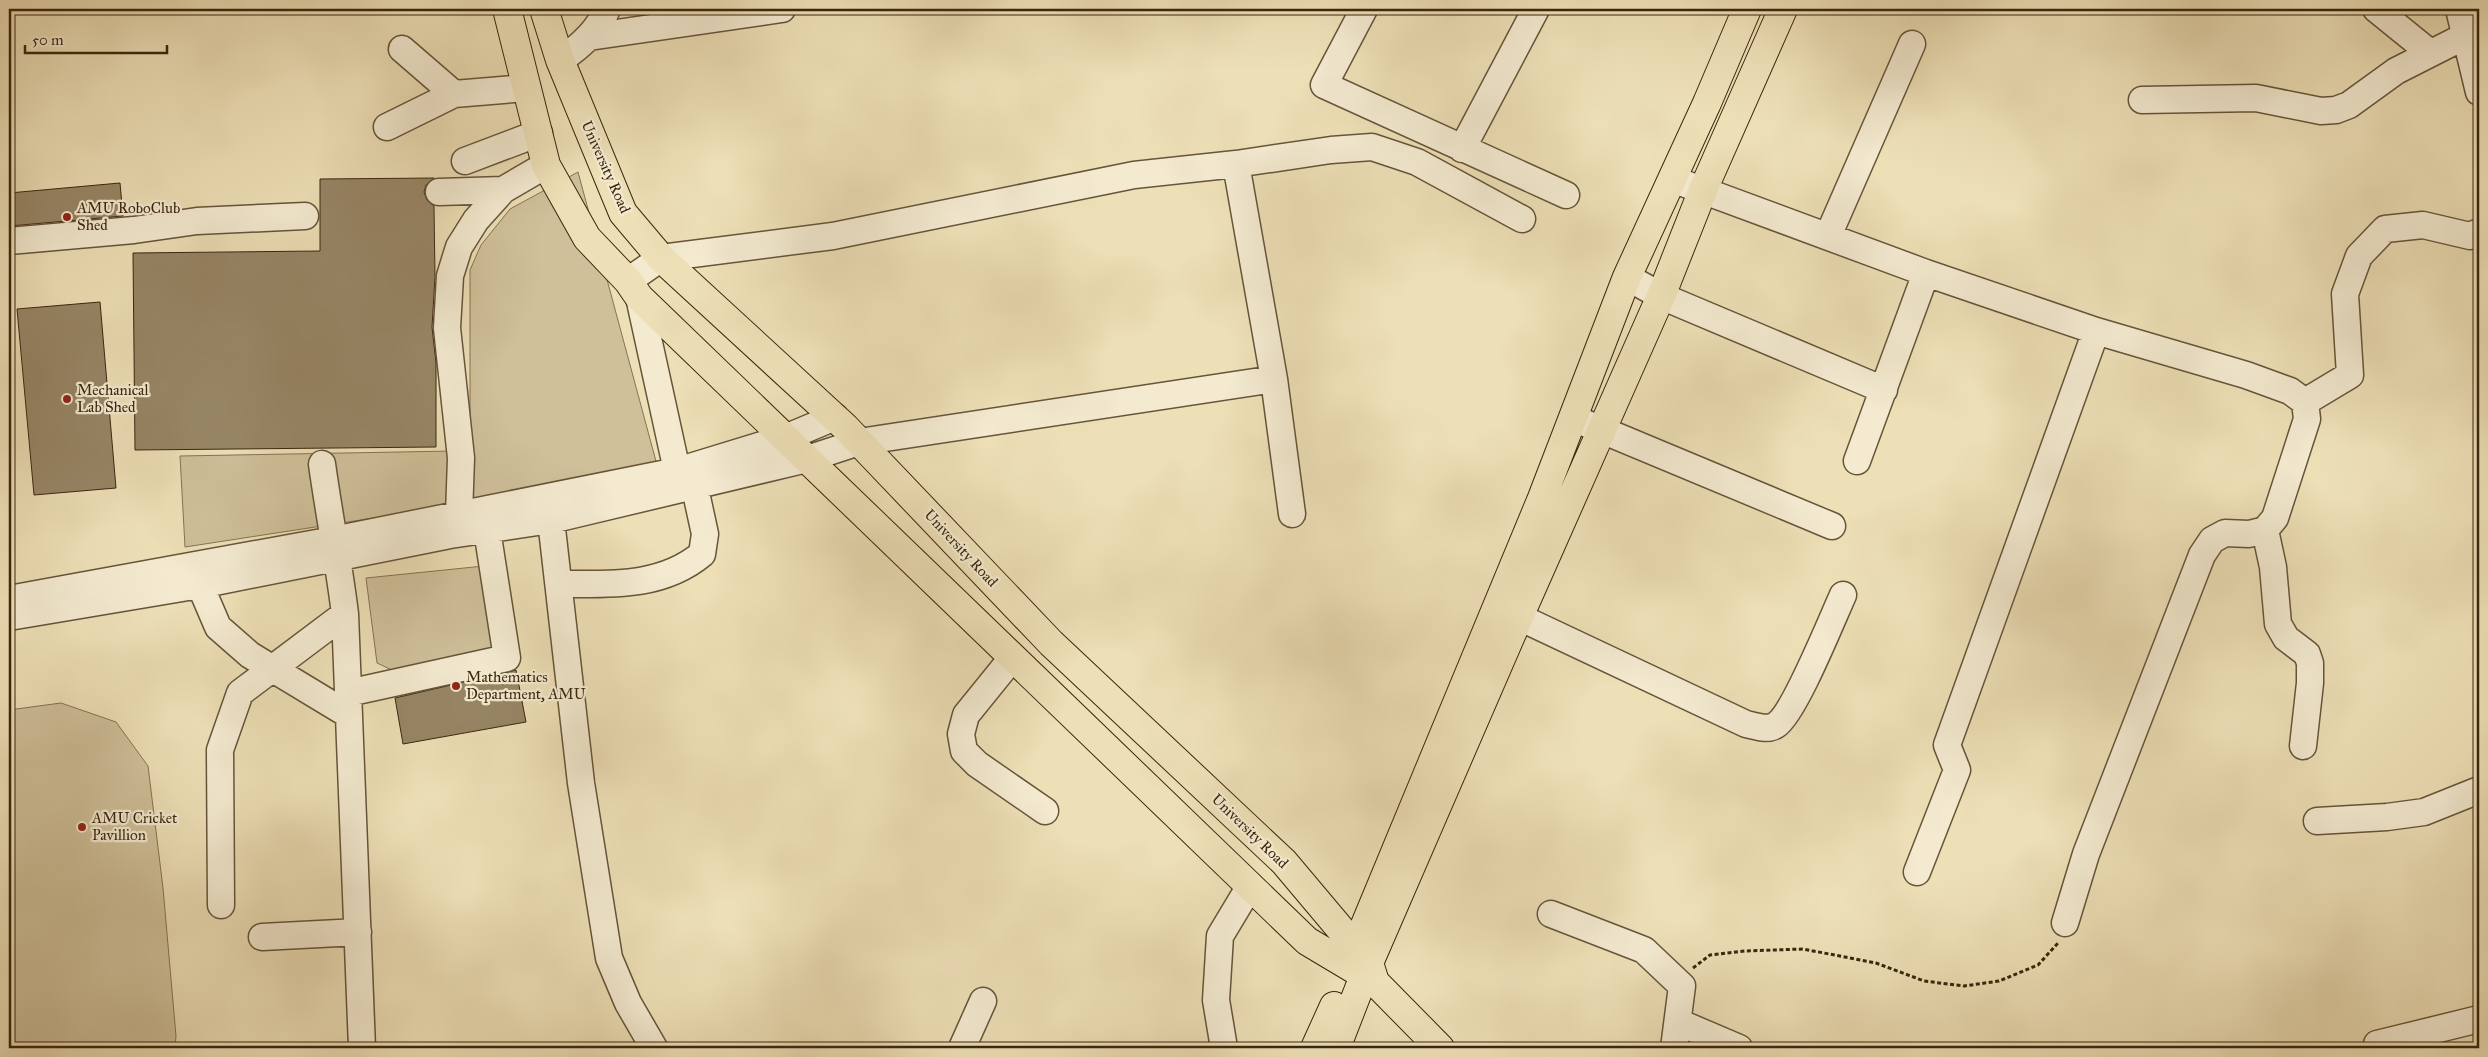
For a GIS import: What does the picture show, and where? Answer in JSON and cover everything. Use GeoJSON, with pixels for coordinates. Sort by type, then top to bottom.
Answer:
{"type":"FeatureCollection","features":[{"type":"Feature","properties":{"kind":"main road"},"geometry":{"type":"LineString","coordinates":[[507,9],[546,165],[587,238],[633,289],[785,438],[1307,941],[1362,968]]}},
{"type":"Feature","properties":{"kind":"main road","name":"University Road"},"geometry":{"type":"LineString","coordinates":[[544,9],[560,60],[623,213],[661,258],[834,417],[1051,642],[1284,862],[1362,968],[1440,1048]]}},
{"type":"Feature","properties":{"kind":"main road"},"geometry":{"type":"LineString","coordinates":[[1336,1048],[1362,968],[1627,277],[1747,9]]}},
{"type":"Feature","properties":{"kind":"main road"},"geometry":{"type":"LineString","coordinates":[[1315,1048],[1362,968],[1603,430],[1661,296],[1703,190],[1783,9]]}},
{"type":"Feature","properties":{"kind":"street"},"geometry":{"type":"LineString","coordinates":[[560,60],[574,51],[589,37],[607,9]]}},
{"type":"Feature","properties":{"kind":"street"},"geometry":{"type":"LineString","coordinates":[[589,37],[782,9]]}},
{"type":"Feature","properties":{"kind":"street"},"geometry":{"type":"LineString","coordinates":[[1364,9],[1324,85],[1566,195]]}},
{"type":"Feature","properties":{"kind":"street"},"geometry":{"type":"LineString","coordinates":[[1462,149],[1536,9]]}},
{"type":"Feature","properties":{"kind":"street"},"geometry":{"type":"LineString","coordinates":[[2376,9],[2429,52]]}},
{"type":"Feature","properties":{"kind":"street"},"geometry":{"type":"LineString","coordinates":[[2458,9],[2479,92]]}},
{"type":"Feature","properties":{"kind":"street"},"geometry":{"type":"LineString","coordinates":[[2142,100],[2256,98],[2321,112],[2336,110],[2349,105],[2396,71],[2429,52],[2465,36]]}},
{"type":"Feature","properties":{"kind":"street"},"geometry":{"type":"LineString","coordinates":[[1828,236],[1912,44]]}},
{"type":"Feature","properties":{"kind":"street"},"geometry":{"type":"LineString","coordinates":[[402,48],[454,94]]}},
{"type":"Feature","properties":{"kind":"street"},"geometry":{"type":"LineString","coordinates":[[388,127],[454,94],[527,88]]}},
{"type":"Feature","properties":{"kind":"street"},"geometry":{"type":"LineString","coordinates":[[465,161],[538,133]]}},
{"type":"Feature","properties":{"kind":"street"},"geometry":{"type":"LineString","coordinates":[[559,584],[621,584],[651,580],[688,566],[702,554],[705,534],[684,483],[633,289],[661,258],[833,236],[1134,175],[1236,164],[1331,150],[1372,147],[1417,162],[1522,219]]}},
{"type":"Feature","properties":{"kind":"street"},"geometry":{"type":"LineString","coordinates":[[1236,164],[1274,379],[1292,514]]}},
{"type":"Feature","properties":{"kind":"street"},"geometry":{"type":"LineString","coordinates":[[459,515],[461,458],[448,328],[450,276],[459,247],[476,220],[503,190],[546,165]]}},
{"type":"Feature","properties":{"kind":"street"},"geometry":{"type":"LineString","coordinates":[[1672,179],[1926,272],[2096,330],[2246,375],[2290,391],[2305,402],[2307,419],[2275,518],[2265,530],[2249,534],[2225,533],[2212,540],[2202,555],[2086,854],[2065,923]]}},
{"type":"Feature","properties":{"kind":"street"},"geometry":{"type":"LineString","coordinates":[[439,192],[503,190]]}},
{"type":"Feature","properties":{"kind":"street"},"geometry":{"type":"LineString","coordinates":[[9,241],[134,230],[197,221],[305,216]]}},
{"type":"Feature","properties":{"kind":"street"},"geometry":{"type":"LineString","coordinates":[[2305,402],[2350,375],[2345,294],[2359,256],[2385,229],[2423,225],[2470,236],[2479,232]]}},
{"type":"Feature","properties":{"kind":"street"},"geometry":{"type":"LineString","coordinates":[[1857,462],[1926,272]]}},
{"type":"Feature","properties":{"kind":"street"},"geometry":{"type":"LineString","coordinates":[[1627,277],[1661,296],[1884,390]]}},
{"type":"Feature","properties":{"kind":"street"},"geometry":{"type":"LineString","coordinates":[[1917,872],[1957,770],[1947,745],[2096,330]]}},
{"type":"Feature","properties":{"kind":"street"},"geometry":{"type":"LineString","coordinates":[[9,617],[200,585],[459,515],[684,483],[807,459],[859,442],[1274,379]]}},
{"type":"Feature","properties":{"kind":"street"},"geometry":{"type":"LineString","coordinates":[[9,599],[336,549],[552,520],[684,483],[834,417]]}},
{"type":"Feature","properties":{"kind":"street"},"geometry":{"type":"LineString","coordinates":[[1573,418],[1832,526]]}},
{"type":"Feature","properties":{"kind":"street"},"geometry":{"type":"LineString","coordinates":[[322,464],[345,614],[362,1048]]}},
{"type":"Feature","properties":{"kind":"street"},"geometry":{"type":"LineString","coordinates":[[552,520],[581,783],[609,958],[628,1003],[654,1048]]}},
{"type":"Feature","properties":{"kind":"street"},"geometry":{"type":"LineString","coordinates":[[200,585],[218,627],[250,656],[348,704],[507,658],[487,530]]}},
{"type":"Feature","properties":{"kind":"street"},"geometry":{"type":"LineString","coordinates":[[2265,530],[2272,567],[2278,624],[2286,638],[2307,654],[2310,663],[2310,683],[2303,746]]}},
{"type":"Feature","properties":{"kind":"street"},"geometry":{"type":"LineString","coordinates":[[1519,618],[1746,724],[1765,728],[1775,726],[1782,720],[1802,686],[1843,595]]}},
{"type":"Feature","properties":{"kind":"street"},"geometry":{"type":"LineString","coordinates":[[221,906],[220,750],[240,693],[345,614]]}},
{"type":"Feature","properties":{"kind":"street"},"geometry":{"type":"LineString","coordinates":[[1013,657],[966,715],[961,734],[964,751],[977,764],[1045,811]]}},
{"type":"Feature","properties":{"kind":"street"},"geometry":{"type":"LineString","coordinates":[[2317,821],[2387,817],[2424,812],[2479,790]]}},
{"type":"Feature","properties":{"kind":"street"},"geometry":{"type":"LineString","coordinates":[[1224,1048],[1216,1000],[1220,936],[1250,886]]}},
{"type":"Feature","properties":{"kind":"street"},"geometry":{"type":"LineString","coordinates":[[1551,914],[1644,950],[1682,986],[1674,1048]]}},
{"type":"Feature","properties":{"kind":"street"},"geometry":{"type":"LineString","coordinates":[[262,937],[358,932]]}},
{"type":"Feature","properties":{"kind":"street"},"geometry":{"type":"LineString","coordinates":[[962,1048],[983,1001]]}},
{"type":"Feature","properties":{"kind":"street"},"geometry":{"type":"LineString","coordinates":[[2377,1044],[2479,1019]]}},
{"type":"Feature","properties":{"kind":"street"},"geometry":{"type":"LineString","coordinates":[[1678,1022],[1739,1048]]}},
{"type":"Feature","properties":{"kind":"path"},"geometry":{"type":"LineString","coordinates":[[1682,986],[1694,968],[1710,955],[1745,951],[1803,949],[1876,964],[1924,981],[1964,986],[1999,981],[2038,965],[2058,944],[2065,923]]}},
{"type":"Feature","properties":{"kind":"shaded area"},"geometry":{"type":"Polygon","coordinates":[[[578,172],[657,465],[470,505],[470,270],[481,245],[510,209],[578,172]]]}},
{"type":"Feature","properties":{"kind":"shaded area"},"geometry":{"type":"Polygon","coordinates":[[[454,451],[452,506],[185,547],[180,456],[454,451]]]}},
{"type":"Feature","properties":{"kind":"shaded area"},"geometry":{"type":"Polygon","coordinates":[[[484,566],[499,640],[490,655],[396,672],[377,663],[366,578],[484,566]]]}},
{"type":"Feature","properties":{"kind":"shaded area","name":"AMU Cricket Pavillion"},"geometry":{"type":"Polygon","coordinates":[[[61,703],[116,722],[148,766],[163,888],[176,1036],[175,1048],[9,1048],[9,710],[61,703]]]}},
{"type":"Feature","properties":{"kind":"building"},"geometry":{"type":"Polygon","coordinates":[[[434,178],[426,185],[424,192],[427,200],[434,206],[435,277],[432,327],[436,363],[436,447],[135,450],[133,253],[320,251],[320,179],[434,178]]]}},
{"type":"Feature","properties":{"kind":"building","name":"AMU RoboClub Shed"},"geometry":{"type":"Polygon","coordinates":[[[120,183],[123,216],[10,226],[9,193],[120,183]]]}},
{"type":"Feature","properties":{"kind":"building","name":"Mechanical Lab Shed"},"geometry":{"type":"Polygon","coordinates":[[[100,302],[116,488],[34,495],[17,309],[100,302]]]}},
{"type":"Feature","properties":{"kind":"building","name":"Mathematics Department, AMU"},"geometry":{"type":"Polygon","coordinates":[[[516,670],[526,722],[403,744],[395,698],[516,670]]]}},
{"type":"Feature","properties":{"kind":"place","name":"AMU RoboClub Shed"},"geometry":{"type":"Point","coordinates":[67,217]}},
{"type":"Feature","properties":{"kind":"place","name":"Mechanical Lab Shed"},"geometry":{"type":"Point","coordinates":[67,399]}},
{"type":"Feature","properties":{"kind":"place","name":"Mathematics Department, AMU"},"geometry":{"type":"Point","coordinates":[456,686]}},
{"type":"Feature","properties":{"kind":"place","name":"AMU Cricket Pavillion"},"geometry":{"type":"Point","coordinates":[82,827]}}]}
